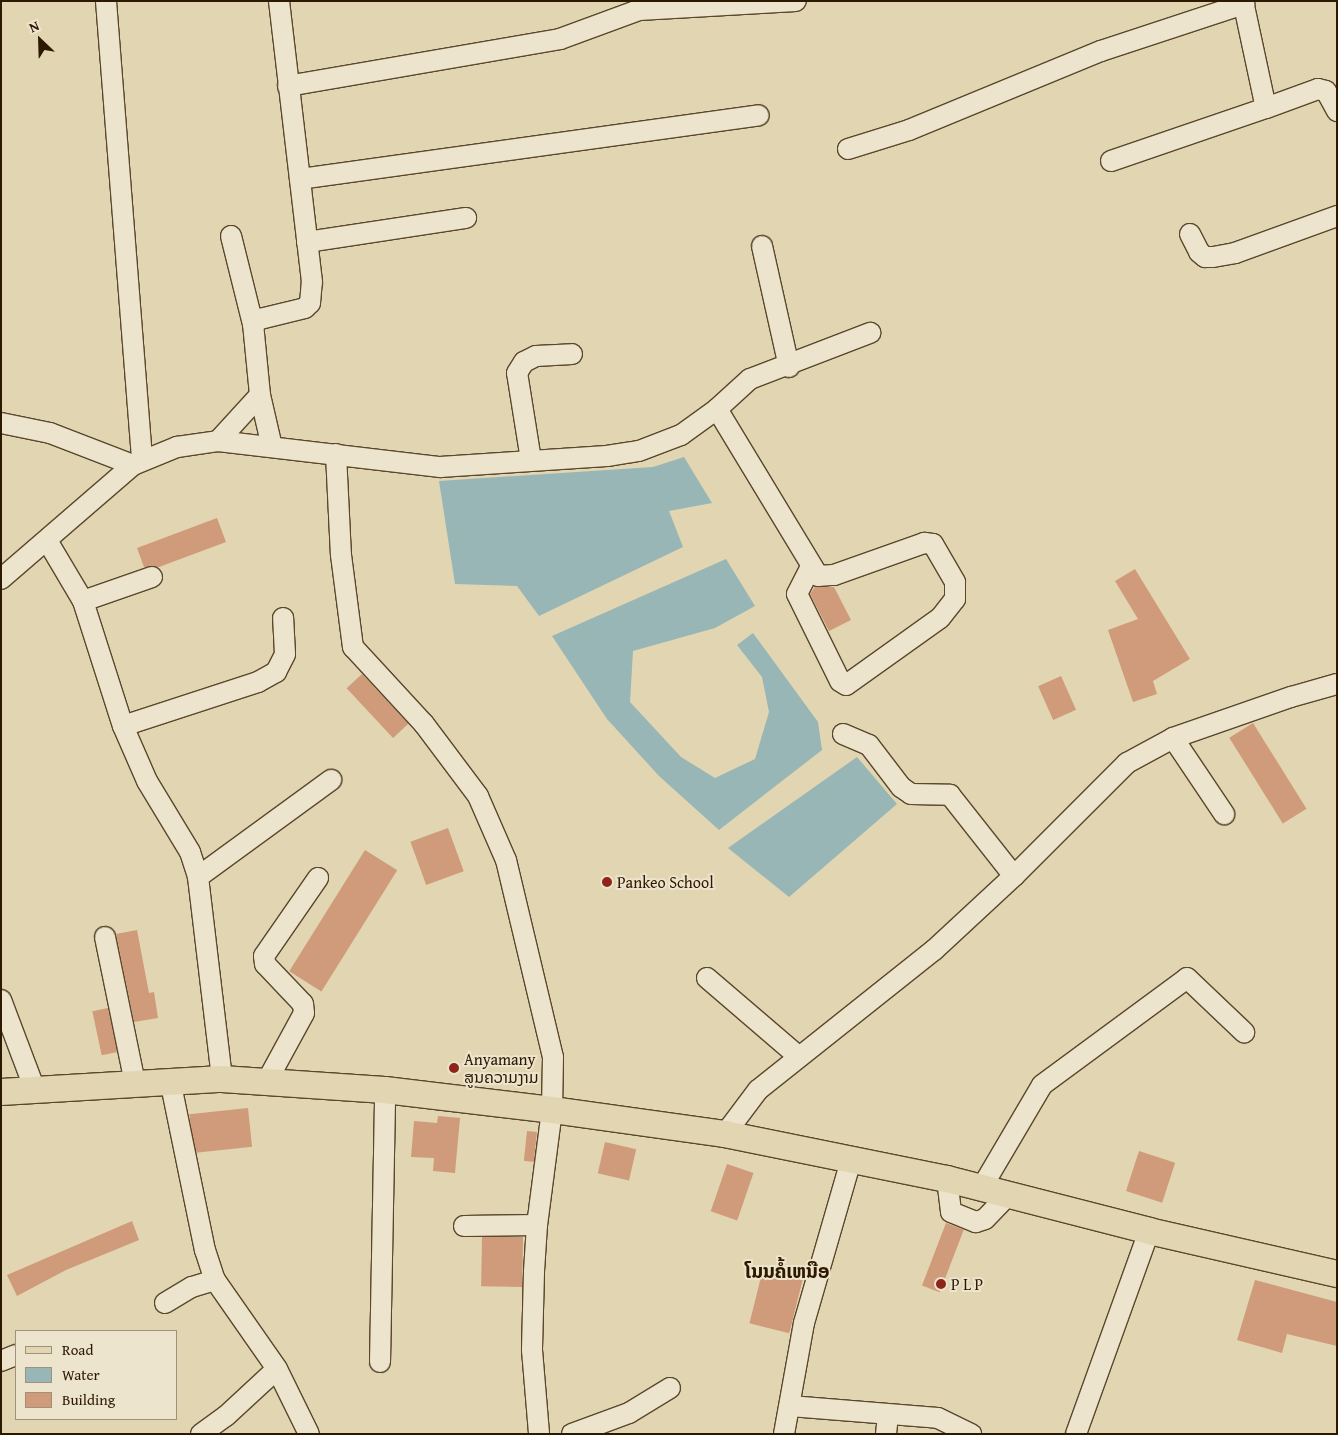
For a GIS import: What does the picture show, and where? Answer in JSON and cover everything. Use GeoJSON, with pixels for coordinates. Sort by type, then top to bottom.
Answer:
{"type":"FeatureCollection","features":[{"type":"Feature","properties":{"kind":"main road"},"geometry":{"type":"LineString","coordinates":[[1,1092],[170,1080],[222,1079],[385,1090],[552,1110],[725,1134],[946,1179],[1149,1231],[1337,1274]]}},
{"type":"Feature","properties":{"kind":"street"},"geometry":{"type":"LineString","coordinates":[[106,1],[138,462]]}},
{"type":"Feature","properties":{"kind":"street"},"geometry":{"type":"LineString","coordinates":[[253,324],[260,319],[305,308],[310,304],[312,282],[279,1]]}},
{"type":"Feature","properties":{"kind":"street"},"geometry":{"type":"LineString","coordinates":[[288,86],[560,39],[639,10],[796,1]]}},
{"type":"Feature","properties":{"kind":"street"},"geometry":{"type":"LineString","coordinates":[[848,149],[909,130],[1100,51],[1244,2],[1266,108]]}},
{"type":"Feature","properties":{"kind":"street"},"geometry":{"type":"LineString","coordinates":[[1111,161],[1318,89],[1326,91],[1337,111]]}},
{"type":"Feature","properties":{"kind":"street"},"geometry":{"type":"LineString","coordinates":[[300,180],[759,115]]}},
{"type":"Feature","properties":{"kind":"street"},"geometry":{"type":"LineString","coordinates":[[1190,234],[1199,252],[1205,257],[1213,257],[1234,253],[1337,216]]}},
{"type":"Feature","properties":{"kind":"street"},"geometry":{"type":"LineString","coordinates":[[307,242],[466,218]]}},
{"type":"Feature","properties":{"kind":"street"},"geometry":{"type":"LineString","coordinates":[[230,236],[253,324],[260,395],[272,447]]}},
{"type":"Feature","properties":{"kind":"street"},"geometry":{"type":"LineString","coordinates":[[762,246],[788,367]]}},
{"type":"Feature","properties":{"kind":"street"},"geometry":{"type":"LineString","coordinates":[[1,580],[48,542],[138,462],[177,447],[218,441],[440,467],[640,450],[681,435],[717,409],[750,379],[788,367],[870,333]]}},
{"type":"Feature","properties":{"kind":"street"},"geometry":{"type":"LineString","coordinates":[[531,460],[516,374],[524,362],[536,356],[572,354]]}},
{"type":"Feature","properties":{"kind":"street"},"geometry":{"type":"LineString","coordinates":[[218,441],[260,395]]}},
{"type":"Feature","properties":{"kind":"street"},"geometry":{"type":"LineString","coordinates":[[717,409],[818,576],[834,576],[924,543],[933,544],[955,582],[955,599],[940,618],[846,685],[840,681],[797,594],[811,567]]}},
{"type":"Feature","properties":{"kind":"street"},"geometry":{"type":"LineString","coordinates":[[1,423],[50,433],[138,462]]}},
{"type":"Feature","properties":{"kind":"street"},"geometry":{"type":"LineString","coordinates":[[336,454],[341,555],[353,647],[424,724],[478,796],[506,860],[553,1057],[552,1110],[537,1226],[532,1350],[540,1434]]}},
{"type":"Feature","properties":{"kind":"street"},"geometry":{"type":"LineString","coordinates":[[48,542],[84,601],[123,726],[148,781],[190,852],[198,877],[222,1079]]}},
{"type":"Feature","properties":{"kind":"street"},"geometry":{"type":"LineString","coordinates":[[84,601],[152,577]]}},
{"type":"Feature","properties":{"kind":"street"},"geometry":{"type":"LineString","coordinates":[[123,726],[258,682],[276,672],[285,654],[283,618]]}},
{"type":"Feature","properties":{"kind":"street"},"geometry":{"type":"LineString","coordinates":[[725,1134],[758,1090],[798,1056],[934,950],[1014,876],[1127,763],[1173,738],[1291,697],[1337,684]]}},
{"type":"Feature","properties":{"kind":"street"},"geometry":{"type":"LineString","coordinates":[[843,734],[869,745],[901,787],[911,794],[950,795],[1014,876]]}},
{"type":"Feature","properties":{"kind":"street"},"geometry":{"type":"LineString","coordinates":[[1173,738],[1224,814]]}},
{"type":"Feature","properties":{"kind":"street"},"geometry":{"type":"LineString","coordinates":[[198,877],[331,780]]}},
{"type":"Feature","properties":{"kind":"street"},"geometry":{"type":"LineString","coordinates":[[267,1081],[304,1013],[303,1004],[265,964],[264,956],[318,878]]}},
{"type":"Feature","properties":{"kind":"street"},"geometry":{"type":"LineString","coordinates":[[105,936],[135,1083]]}},
{"type":"Feature","properties":{"kind":"street"},"geometry":{"type":"LineString","coordinates":[[707,978],[798,1056]]}},
{"type":"Feature","properties":{"kind":"street"},"geometry":{"type":"LineString","coordinates":[[982,1187],[1042,1085],[1187,978],[1244,1032]]}},
{"type":"Feature","properties":{"kind":"street"},"geometry":{"type":"LineString","coordinates":[[1,1000],[35,1090]]}},
{"type":"Feature","properties":{"kind":"street"},"geometry":{"type":"LineString","coordinates":[[170,1080],[205,1250],[215,1280],[277,1369],[309,1434]]}},
{"type":"Feature","properties":{"kind":"street"},"geometry":{"type":"LineString","coordinates":[[380,1362],[385,1090]]}},
{"type":"Feature","properties":{"kind":"street"},"geometry":{"type":"LineString","coordinates":[[784,1434],[804,1323],[851,1160]]}},
{"type":"Feature","properties":{"kind":"street"},"geometry":{"type":"LineString","coordinates":[[946,1179],[951,1212],[976,1222],[985,1219],[1009,1194]]}},
{"type":"Feature","properties":{"kind":"street"},"geometry":{"type":"LineString","coordinates":[[464,1226],[537,1226]]}},
{"type":"Feature","properties":{"kind":"street"},"geometry":{"type":"LineString","coordinates":[[1076,1434],[1149,1231]]}},
{"type":"Feature","properties":{"kind":"street"},"geometry":{"type":"LineString","coordinates":[[165,1304],[192,1288],[215,1280]]}},
{"type":"Feature","properties":{"kind":"street"},"geometry":{"type":"LineString","coordinates":[[1,1362],[15,1355]]}},
{"type":"Feature","properties":{"kind":"street"},"geometry":{"type":"LineString","coordinates":[[201,1434],[226,1416],[277,1369]]}},
{"type":"Feature","properties":{"kind":"street"},"geometry":{"type":"LineString","coordinates":[[572,1434],[629,1414],[670,1388]]}},
{"type":"Feature","properties":{"kind":"street"},"geometry":{"type":"LineString","coordinates":[[790,1406],[887,1424],[938,1418],[970,1434]]}},
{"type":"Feature","properties":{"kind":"water"},"geometry":{"type":"Polygon","coordinates":[[[684,457],[712,503],[669,511],[683,547],[539,616],[517,586],[455,584],[439,481],[653,467],[684,457]]]}},
{"type":"Feature","properties":{"kind":"water"},"geometry":{"type":"Polygon","coordinates":[[[726,559],[755,606],[715,628],[633,651],[630,702],[681,757],[715,778],[755,759],[769,712],[762,677],[737,645],[753,633],[818,722],[822,750],[719,830],[659,776],[607,719],[552,636],[726,559]]]}},
{"type":"Feature","properties":{"kind":"water"},"geometry":{"type":"Polygon","coordinates":[[[857,757],[897,804],[789,897],[728,848],[857,757]]]}},
{"type":"Feature","properties":{"kind":"building"},"geometry":{"type":"Polygon","coordinates":[[[217,518],[226,542],[159,567],[144,567],[137,548],[217,518]]]}},
{"type":"Feature","properties":{"kind":"building"},"geometry":{"type":"Polygon","coordinates":[[[1135,569],[1190,659],[1153,681],[1157,694],[1133,702],[1108,630],[1138,619],[1115,581],[1135,569]]]}},
{"type":"Feature","properties":{"kind":"building"},"geometry":{"type":"Polygon","coordinates":[[[815,587],[834,587],[851,620],[829,631],[810,594],[815,587]]]}},
{"type":"Feature","properties":{"kind":"building"},"geometry":{"type":"Polygon","coordinates":[[[362,674],[408,724],[393,738],[347,688],[362,674]]]}},
{"type":"Feature","properties":{"kind":"building"},"geometry":{"type":"Polygon","coordinates":[[[1061,676],[1076,710],[1053,720],[1038,686],[1061,676]]]}},
{"type":"Feature","properties":{"kind":"building"},"geometry":{"type":"Polygon","coordinates":[[[1253,723],[1307,809],[1283,823],[1229,738],[1253,723]]]}},
{"type":"Feature","properties":{"kind":"building"},"geometry":{"type":"Polygon","coordinates":[[[448,828],[464,871],[426,885],[410,842],[448,828]]]}},
{"type":"Feature","properties":{"kind":"building"},"geometry":{"type":"Polygon","coordinates":[[[365,850],[397,870],[321,991],[289,971],[365,850]]]}},
{"type":"Feature","properties":{"kind":"building"},"geometry":{"type":"Polygon","coordinates":[[[137,930],[149,993],[154,992],[158,1018],[134,1022],[116,934],[137,930]]]}},
{"type":"Feature","properties":{"kind":"building"},"geometry":{"type":"Polygon","coordinates":[[[108,1008],[117,1052],[102,1055],[92,1011],[108,1008]]]}},
{"type":"Feature","properties":{"kind":"building"},"geometry":{"type":"Polygon","coordinates":[[[248,1108],[252,1147],[193,1153],[189,1114],[248,1108]]]}},
{"type":"Feature","properties":{"kind":"building"},"geometry":{"type":"Polygon","coordinates":[[[438,1116],[460,1118],[455,1173],[433,1171],[434,1158],[411,1157],[414,1121],[437,1123],[438,1116]]]}},
{"type":"Feature","properties":{"kind":"building"},"geometry":{"type":"Polygon","coordinates":[[[527,1131],[537,1132],[534,1162],[524,1161],[527,1131]]]}},
{"type":"Feature","properties":{"kind":"building"},"geometry":{"type":"Polygon","coordinates":[[[605,1142],[636,1149],[629,1180],[598,1173],[605,1142]]]}},
{"type":"Feature","properties":{"kind":"building"},"geometry":{"type":"Polygon","coordinates":[[[1139,1151],[1175,1163],[1162,1203],[1126,1191],[1139,1151]]]}},
{"type":"Feature","properties":{"kind":"building"},"geometry":{"type":"Polygon","coordinates":[[[727,1164],[753,1173],[737,1220],[711,1211],[727,1164]]]}},
{"type":"Feature","properties":{"kind":"building"},"geometry":{"type":"Polygon","coordinates":[[[132,1221],[139,1240],[66,1270],[17,1296],[7,1275],[132,1221]]]}},
{"type":"Feature","properties":{"kind":"building"},"geometry":{"type":"Polygon","coordinates":[[[946,1223],[964,1230],[940,1292],[922,1286],[946,1223]]]}},
{"type":"Feature","properties":{"kind":"building"},"geometry":{"type":"Polygon","coordinates":[[[482,1236],[523,1237],[522,1287],[481,1286],[482,1236]]]}},
{"type":"Feature","properties":{"kind":"building"},"geometry":{"type":"Polygon","coordinates":[[[763,1269],[803,1279],[789,1333],[749,1323],[763,1269]]]}},
{"type":"Feature","properties":{"kind":"building"},"geometry":{"type":"Polygon","coordinates":[[[1255,1280],[1337,1302],[1337,1346],[1287,1334],[1282,1353],[1237,1340],[1255,1280]]]}},
{"type":"Feature","properties":{"kind":"place","name":"Pankeo School"},"geometry":{"type":"Point","coordinates":[607,882]}},
{"type":"Feature","properties":{"kind":"place","name":"Anyamany ສູນຄວາມງາມ"},"geometry":{"type":"Point","coordinates":[454,1068]}},
{"type":"Feature","properties":{"kind":"place","name":"P L P"},"geometry":{"type":"Point","coordinates":[941,1284]}},
{"type":"Feature","properties":{"kind":"district","name":"ໂນນຄໍ້ເຫນືອ"},"geometry":{"type":"Point","coordinates":[787,1272]}}]}
